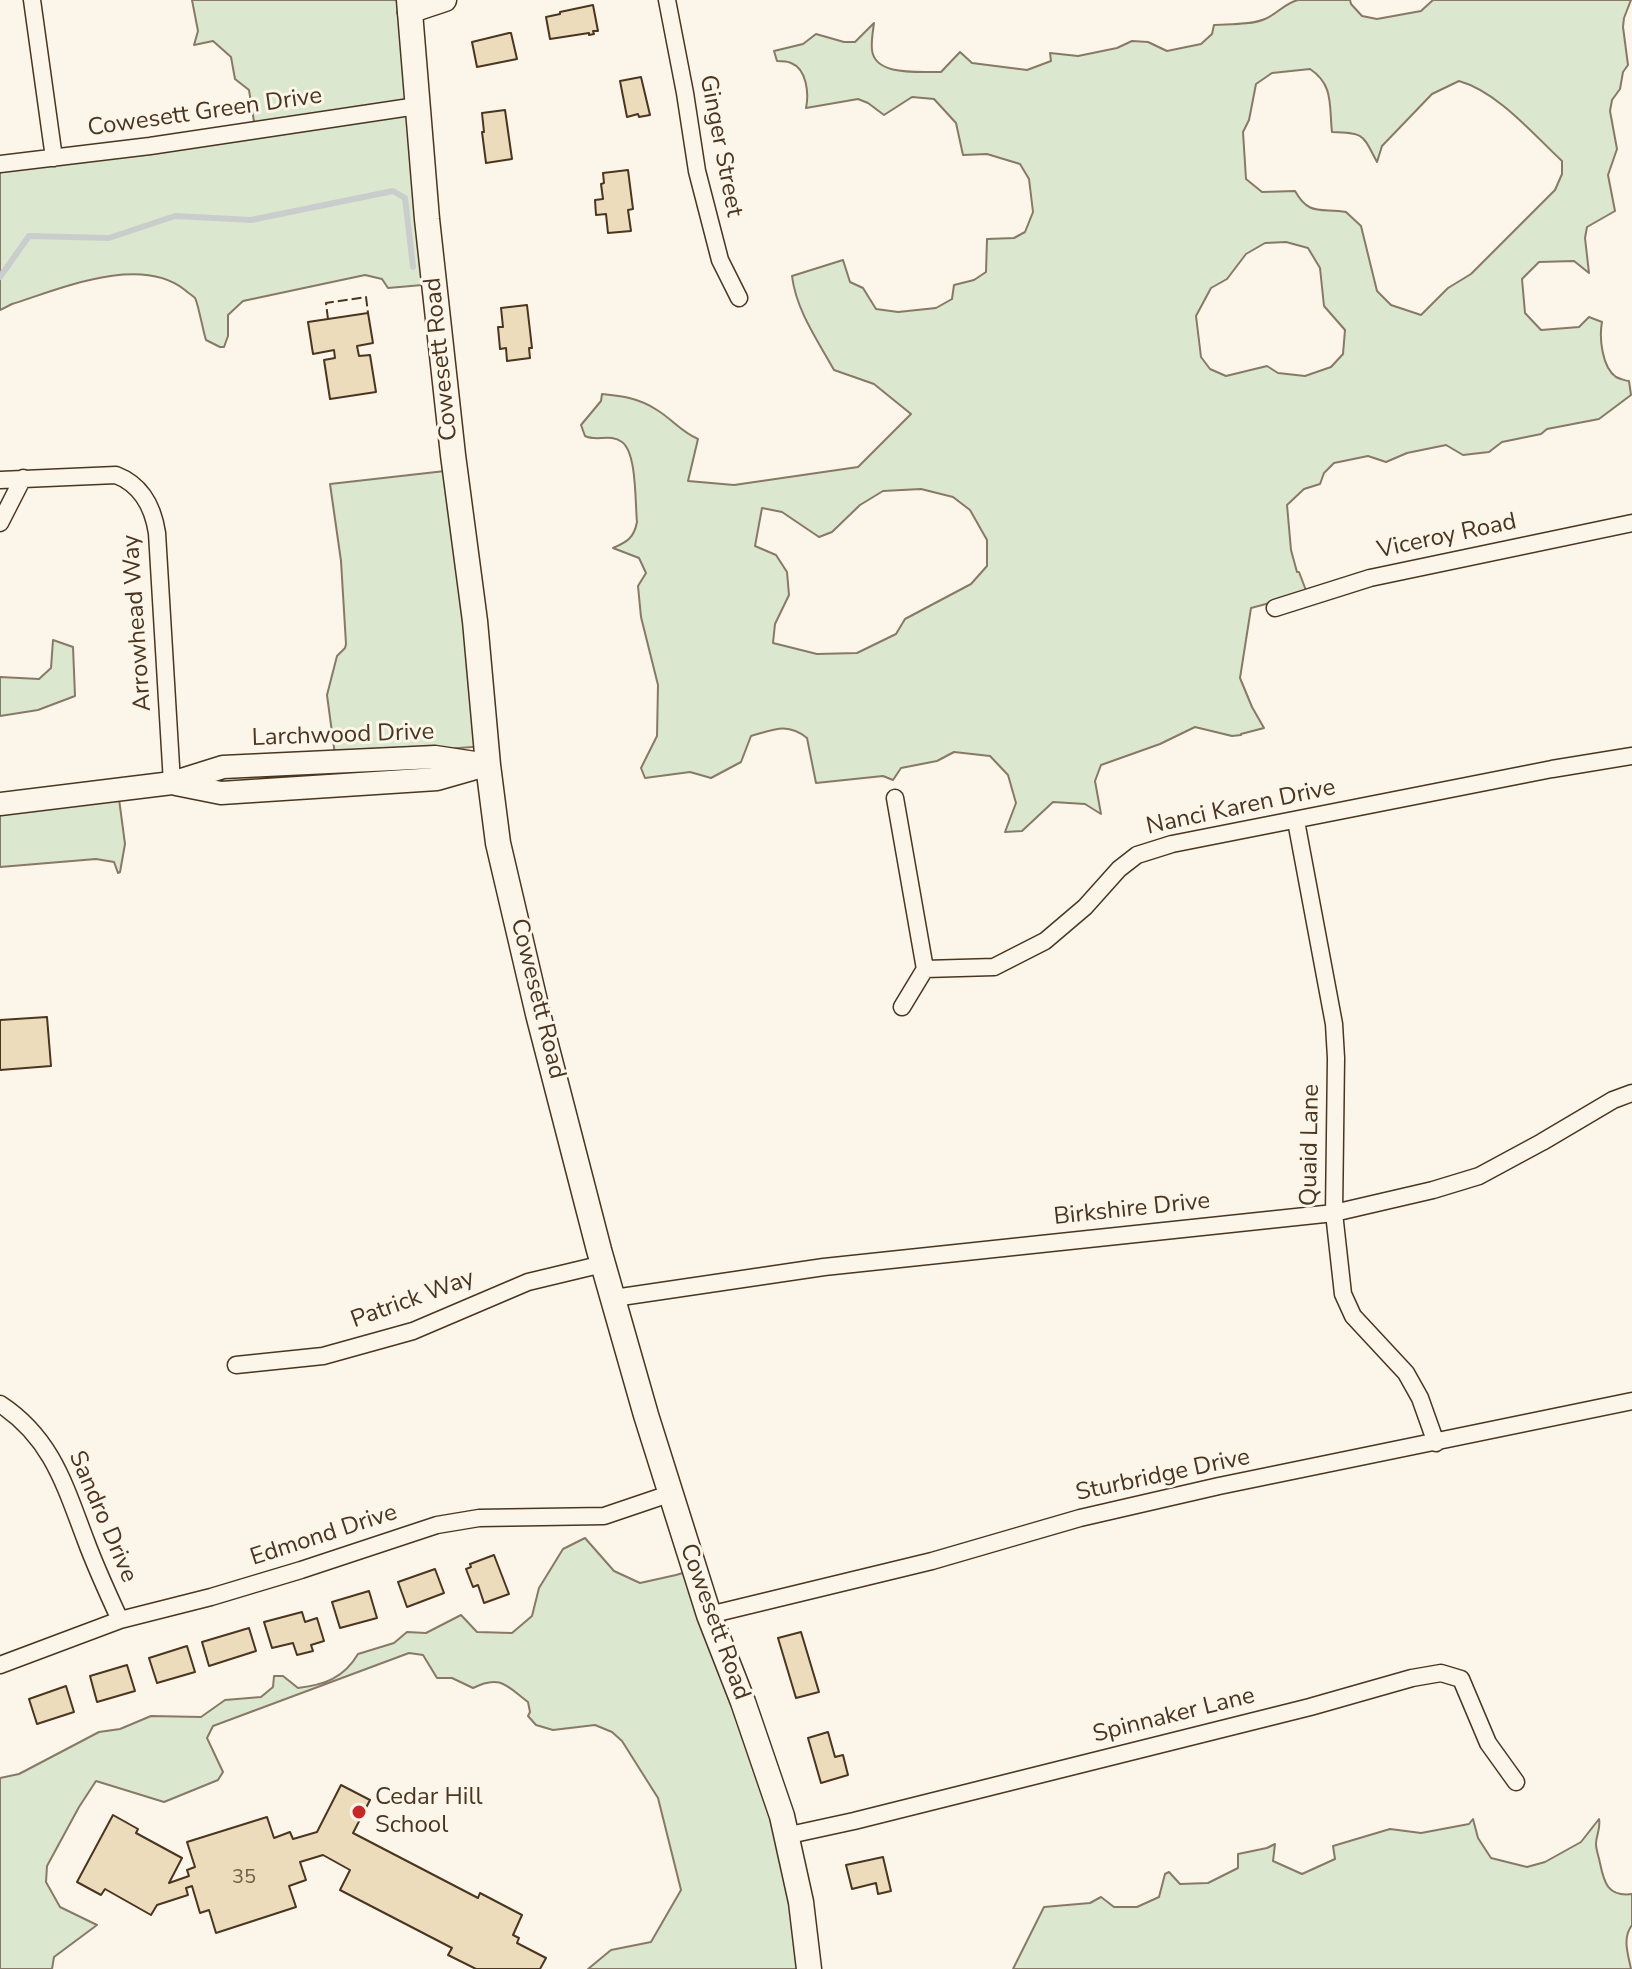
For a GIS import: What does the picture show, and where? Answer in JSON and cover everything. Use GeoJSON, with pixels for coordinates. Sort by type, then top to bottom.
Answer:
{"type":"FeatureCollection","features":[{"type":"Feature","properties":{"kind":"main road","name":"Cowesett Road"},"geometry":{"type":"LineString","coordinates":[[409,6],[427,219],[498,843],[538,1014],[603,1264],[669,1494],[782,1816],[801,1902],[809,1969]]}},
{"type":"Feature","properties":{"kind":"street"},"geometry":{"type":"LineString","coordinates":[[32,0],[54,158]]}},
{"type":"Feature","properties":{"kind":"street"},"geometry":{"type":"LineString","coordinates":[[409,6],[445,0]]}},
{"type":"Feature","properties":{"kind":"street","name":"Ginger Street"},"geometry":{"type":"LineString","coordinates":[[667,0],[697,171],[720,260],[739,298]]}},
{"type":"Feature","properties":{"kind":"street","name":"Cowesett Green Drive"},"geometry":{"type":"LineString","coordinates":[[0,164],[150,146],[417,106]]}},
{"type":"Feature","properties":{"kind":"street","name":"Arrowhead Way"},"geometry":{"type":"LineString","coordinates":[[0,480],[116,475],[136,486],[148,503],[157,533],[172,783]]}},
{"type":"Feature","properties":{"kind":"street"},"geometry":{"type":"LineString","coordinates":[[0,523],[23,478]]}},
{"type":"Feature","properties":{"kind":"street","name":"Viceroy Road"},"geometry":{"type":"LineString","coordinates":[[1275,608],[1370,578],[1632,523]]}},
{"type":"Feature","properties":{"kind":"street","name":"Nanci Karen Drive"},"geometry":{"type":"LineString","coordinates":[[925,969],[994,967],[1045,941],[1085,907],[1119,869],[1137,855],[1172,844],[1632,756]]}},
{"type":"Feature","properties":{"kind":"street","name":"Larchwood Drive"},"geometry":{"type":"LineString","coordinates":[[0,804],[172,783],[223,767],[435,757],[488,765]]}},
{"type":"Feature","properties":{"kind":"street"},"geometry":{"type":"LineString","coordinates":[[895,798],[925,969],[902,1007]]}},
{"type":"Feature","properties":{"kind":"street","name":"Quaid Lane"},"geometry":{"type":"LineString","coordinates":[[1296,821],[1334,1024],[1334,1213],[1343,1294],[1353,1316],[1406,1373],[1420,1398],[1436,1443]]}},
{"type":"Feature","properties":{"kind":"street","name":"Birkshire Drive"},"geometry":{"type":"LineString","coordinates":[[614,1298],[824,1267],[1334,1213],[1479,1176],[1613,1100],[1632,1093]]}},
{"type":"Feature","properties":{"kind":"street","name":"Patrick Way"},"geometry":{"type":"LineString","coordinates":[[236,1365],[323,1356],[413,1331],[528,1282],[603,1264]]}},
{"type":"Feature","properties":{"kind":"street","name":"Sturbridge Drive"},"geometry":{"type":"LineString","coordinates":[[709,1615],[932,1561],[1080,1518],[1219,1486],[1632,1401]]}},
{"type":"Feature","properties":{"kind":"street","name":"Sandro Drive"},"geometry":{"type":"LineString","coordinates":[[0,1404],[13,1412],[43,1443],[65,1483],[86,1542],[120,1620]]}},
{"type":"Feature","properties":{"kind":"street","name":"Edmond Drive"},"geometry":{"type":"LineString","coordinates":[[0,1665],[120,1620],[286,1575],[437,1525],[479,1518],[604,1516],[669,1494]]}},
{"type":"Feature","properties":{"kind":"street","name":"Spinnaker Lane"},"geometry":{"type":"LineString","coordinates":[[785,1836],[1441,1673],[1461,1679],[1488,1743],[1516,1782]]}},
{"type":"Feature","properties":{"kind":"green space"},"geometry":{"type":"Polygon","coordinates":[[[192,0],[411,0],[434,284],[388,288],[382,279],[365,275],[243,301],[228,315],[228,336],[224,347],[206,340],[194,297],[167,280],[146,275],[123,275],[76,283],[0,310],[0,164],[255,128],[249,90],[235,79],[231,57],[213,41],[194,45],[198,31],[192,0]]]}},
{"type":"Feature","properties":{"kind":"green space"},"geometry":{"type":"Polygon","coordinates":[[[1350,0],[1362,16],[1377,19],[1421,11],[1433,0],[1631,0],[1623,27],[1628,65],[1610,111],[1617,149],[1608,175],[1615,211],[1587,227],[1585,238],[1589,273],[1574,261],[1539,262],[1522,279],[1525,313],[1541,330],[1579,327],[1589,317],[1602,322],[1601,344],[1607,366],[1616,377],[1629,381],[1631,395],[1599,419],[1502,442],[1489,452],[1463,455],[1446,445],[1407,453],[1386,462],[1368,456],[1334,463],[1324,473],[1320,484],[1304,489],[1287,505],[1291,550],[1307,593],[1251,608],[1240,678],[1264,728],[1232,736],[1195,727],[1160,744],[1101,765],[1095,781],[1101,814],[1085,804],[1053,802],[1022,831],[1005,832],[1016,803],[1008,775],[990,756],[954,752],[937,761],[901,768],[893,780],[883,776],[816,783],[807,738],[786,729],[751,736],[741,762],[711,778],[690,772],[645,778],[641,768],[657,736],[658,685],[641,617],[638,586],[646,573],[639,558],[613,548],[629,539],[636,527],[633,467],[622,442],[613,438],[585,436],[581,425],[601,401],[602,394],[644,403],[698,439],[688,481],[734,485],[858,467],[911,414],[874,384],[834,370],[803,313],[792,276],[843,260],[850,282],[863,288],[876,309],[898,312],[936,308],[952,299],[954,285],[974,280],[986,272],[987,239],[1014,238],[1025,232],[1033,212],[1029,179],[1020,164],[987,154],[963,155],[956,123],[934,99],[912,97],[884,115],[858,99],[806,108],[804,76],[789,62],[777,61],[774,51],[803,44],[816,34],[855,42],[874,23],[872,50],[875,59],[890,69],[941,72],[960,52],[972,63],[1027,70],[1051,61],[1050,53],[1078,56],[1117,48],[1132,41],[1148,42],[1167,51],[1201,44],[1212,34],[1214,25],[1259,21],[1293,1],[1350,0]],[[1310,69],[1272,73],[1256,84],[1249,120],[1243,132],[1246,179],[1262,192],[1295,191],[1310,208],[1346,212],[1361,226],[1377,291],[1391,305],[1421,315],[1448,288],[1471,274],[1555,190],[1562,174],[1562,161],[1501,104],[1473,86],[1459,81],[1432,94],[1382,146],[1377,162],[1361,137],[1332,132],[1327,89],[1310,69]],[[1286,242],[1265,243],[1246,254],[1227,279],[1211,288],[1196,316],[1201,357],[1210,369],[1226,376],[1267,366],[1278,373],[1305,376],[1331,367],[1343,354],[1345,330],[1324,306],[1320,268],[1308,248],[1286,242]],[[921,489],[883,491],[860,505],[832,532],[819,537],[782,512],[762,508],[755,546],[776,555],[787,572],[789,595],[775,624],[773,643],[817,654],[857,653],[896,634],[905,619],[971,584],[987,566],[987,540],[970,510],[953,497],[921,489]]]}},
{"type":"Feature","properties":{"kind":"green space"},"geometry":{"type":"Polygon","coordinates":[[[454,470],[486,746],[338,757],[335,755],[327,695],[337,656],[346,644],[341,561],[330,484],[454,470]]]}},
{"type":"Feature","properties":{"kind":"green space"},"geometry":{"type":"Polygon","coordinates":[[[53,640],[73,647],[75,696],[38,710],[0,716],[0,677],[39,679],[51,668],[53,640]]]}},
{"type":"Feature","properties":{"kind":"green space"},"geometry":{"type":"Polygon","coordinates":[[[0,799],[119,799],[125,844],[120,872],[114,862],[96,859],[0,867],[0,799]]]}},
{"type":"Feature","properties":{"kind":"green space"},"geometry":{"type":"Polygon","coordinates":[[[585,1538],[614,1571],[640,1583],[696,1569],[748,1713],[810,1969],[588,1969],[611,1950],[651,1942],[681,1890],[658,1798],[622,1741],[612,1732],[595,1725],[553,1730],[536,1725],[528,1716],[528,1702],[503,1684],[490,1682],[473,1688],[452,1678],[437,1678],[423,1655],[409,1653],[213,1726],[207,1738],[223,1772],[218,1780],[164,1802],[96,1781],[47,1866],[46,1882],[60,1907],[97,1925],[54,1957],[52,1969],[0,1969],[0,1778],[19,1774],[99,1732],[120,1729],[151,1716],[201,1717],[225,1700],[261,1697],[273,1687],[274,1676],[283,1676],[298,1688],[325,1682],[340,1675],[358,1654],[394,1643],[407,1632],[426,1633],[461,1615],[477,1632],[512,1633],[532,1616],[539,1588],[563,1549],[585,1538]]]}},
{"type":"Feature","properties":{"kind":"green space"},"geometry":{"type":"Polygon","coordinates":[[[1473,1819],[1478,1838],[1491,1858],[1527,1867],[1545,1862],[1581,1842],[1599,1819],[1596,1846],[1608,1887],[1617,1893],[1632,1894],[1632,1925],[1626,1941],[1631,1969],[1013,1969],[1044,1907],[1090,1903],[1101,1897],[1114,1907],[1137,1907],[1159,1897],[1165,1874],[1169,1872],[1180,1884],[1208,1883],[1238,1868],[1238,1854],[1275,1844],[1273,1861],[1302,1874],[1335,1859],[1333,1846],[1390,1829],[1421,1833],[1469,1824],[1473,1819]]]}},
{"type":"Feature","properties":{"kind":"building"},"geometry":{"type":"Polygon","coordinates":[[[593,5],[598,31],[589,35],[550,39],[546,17],[593,5]]]}},
{"type":"Feature","properties":{"kind":"building"},"geometry":{"type":"Polygon","coordinates":[[[511,33],[517,59],[477,67],[472,42],[511,33]]]}},
{"type":"Feature","properties":{"kind":"building"},"geometry":{"type":"Polygon","coordinates":[[[641,77],[650,115],[627,117],[620,81],[641,77]]]}},
{"type":"Feature","properties":{"kind":"building"},"geometry":{"type":"Polygon","coordinates":[[[505,110],[512,159],[486,163],[482,113],[505,110]]]}},
{"type":"Feature","properties":{"kind":"building"},"geometry":{"type":"Polygon","coordinates":[[[628,170],[633,209],[628,210],[631,231],[608,233],[606,214],[596,215],[595,200],[603,199],[603,173],[628,170]]]}},
{"type":"Feature","properties":{"kind":"building"},"geometry":{"type":"Polygon","coordinates":[[[527,305],[532,348],[529,348],[530,358],[507,361],[506,348],[500,349],[498,327],[503,327],[501,308],[527,305]]]}},
{"type":"Feature","properties":{"kind":"building"},"geometry":{"type":"Polygon","coordinates":[[[368,313],[373,343],[357,346],[359,356],[370,355],[376,392],[330,399],[324,360],[335,358],[334,350],[313,354],[308,322],[368,313]]]}},
{"type":"Feature","properties":{"kind":"building"},"geometry":{"type":"Polygon","coordinates":[[[47,1017],[51,1066],[0,1070],[0,1020],[47,1017]]]}},
{"type":"Feature","properties":{"kind":"building"},"geometry":{"type":"Polygon","coordinates":[[[494,1555],[509,1594],[484,1603],[478,1585],[473,1587],[466,1569],[471,1567],[470,1564],[494,1555]]]}},
{"type":"Feature","properties":{"kind":"building"},"geometry":{"type":"Polygon","coordinates":[[[435,1569],[444,1593],[407,1607],[398,1582],[435,1569]]]}},
{"type":"Feature","properties":{"kind":"building"},"geometry":{"type":"Polygon","coordinates":[[[369,1591],[377,1618],[340,1628],[332,1602],[369,1591]]]}},
{"type":"Feature","properties":{"kind":"building"},"geometry":{"type":"Polygon","coordinates":[[[302,1612],[305,1622],[317,1618],[324,1641],[311,1645],[313,1651],[297,1655],[293,1643],[272,1648],[264,1622],[302,1612]]]}},
{"type":"Feature","properties":{"kind":"building"},"geometry":{"type":"Polygon","coordinates":[[[249,1628],[256,1651],[209,1666],[202,1642],[249,1628]]]}},
{"type":"Feature","properties":{"kind":"building"},"geometry":{"type":"Polygon","coordinates":[[[801,1632],[819,1692],[796,1698],[778,1638],[801,1632]]]}},
{"type":"Feature","properties":{"kind":"building"},"geometry":{"type":"Polygon","coordinates":[[[187,1646],[195,1672],[157,1683],[149,1658],[187,1646]]]}},
{"type":"Feature","properties":{"kind":"building"},"geometry":{"type":"Polygon","coordinates":[[[127,1665],[135,1691],[97,1702],[90,1676],[127,1665]]]}},
{"type":"Feature","properties":{"kind":"building"},"geometry":{"type":"Polygon","coordinates":[[[66,1686],[74,1712],[37,1724],[29,1699],[66,1686]]]}},
{"type":"Feature","properties":{"kind":"building"},"geometry":{"type":"Polygon","coordinates":[[[828,1732],[835,1757],[843,1755],[848,1775],[821,1783],[808,1738],[828,1732]]]}},
{"type":"Feature","properties":{"kind":"building"},"geometry":{"type":"Polygon","coordinates":[[[341,1785],[370,1800],[353,1833],[478,1898],[480,1893],[522,1915],[513,1935],[519,1938],[517,1943],[546,1958],[540,1969],[476,1969],[448,1955],[452,1948],[340,1890],[350,1870],[323,1855],[300,1862],[306,1880],[289,1886],[296,1907],[216,1933],[209,1910],[200,1913],[192,1886],[186,1888],[188,1895],[157,1905],[151,1915],[105,1889],[101,1895],[77,1882],[113,1815],[138,1829],[136,1833],[182,1858],[169,1883],[189,1876],[187,1870],[195,1867],[187,1842],[267,1817],[274,1838],[290,1832],[293,1839],[317,1832],[341,1785]]]}},
{"type":"Feature","properties":{"kind":"building"},"geometry":{"type":"Polygon","coordinates":[[[883,1857],[891,1891],[878,1894],[876,1883],[852,1889],[846,1865],[883,1857]]]}},
{"type":"Feature","properties":{"kind":"waterway"},"geometry":{"type":"LineString","coordinates":[[0,277],[29,236],[109,238],[175,216],[251,220],[393,191],[405,198],[413,267]]}},
{"type":"Feature","properties":{"kind":"fence"},"geometry":{"type":"LineString","coordinates":[[328,319],[326,303],[366,297],[368,313]]}},
{"type":"Feature","properties":{"kind":"place","name":"Cedar Hill School"},"geometry":{"type":"Point","coordinates":[359,1812]}}]}
